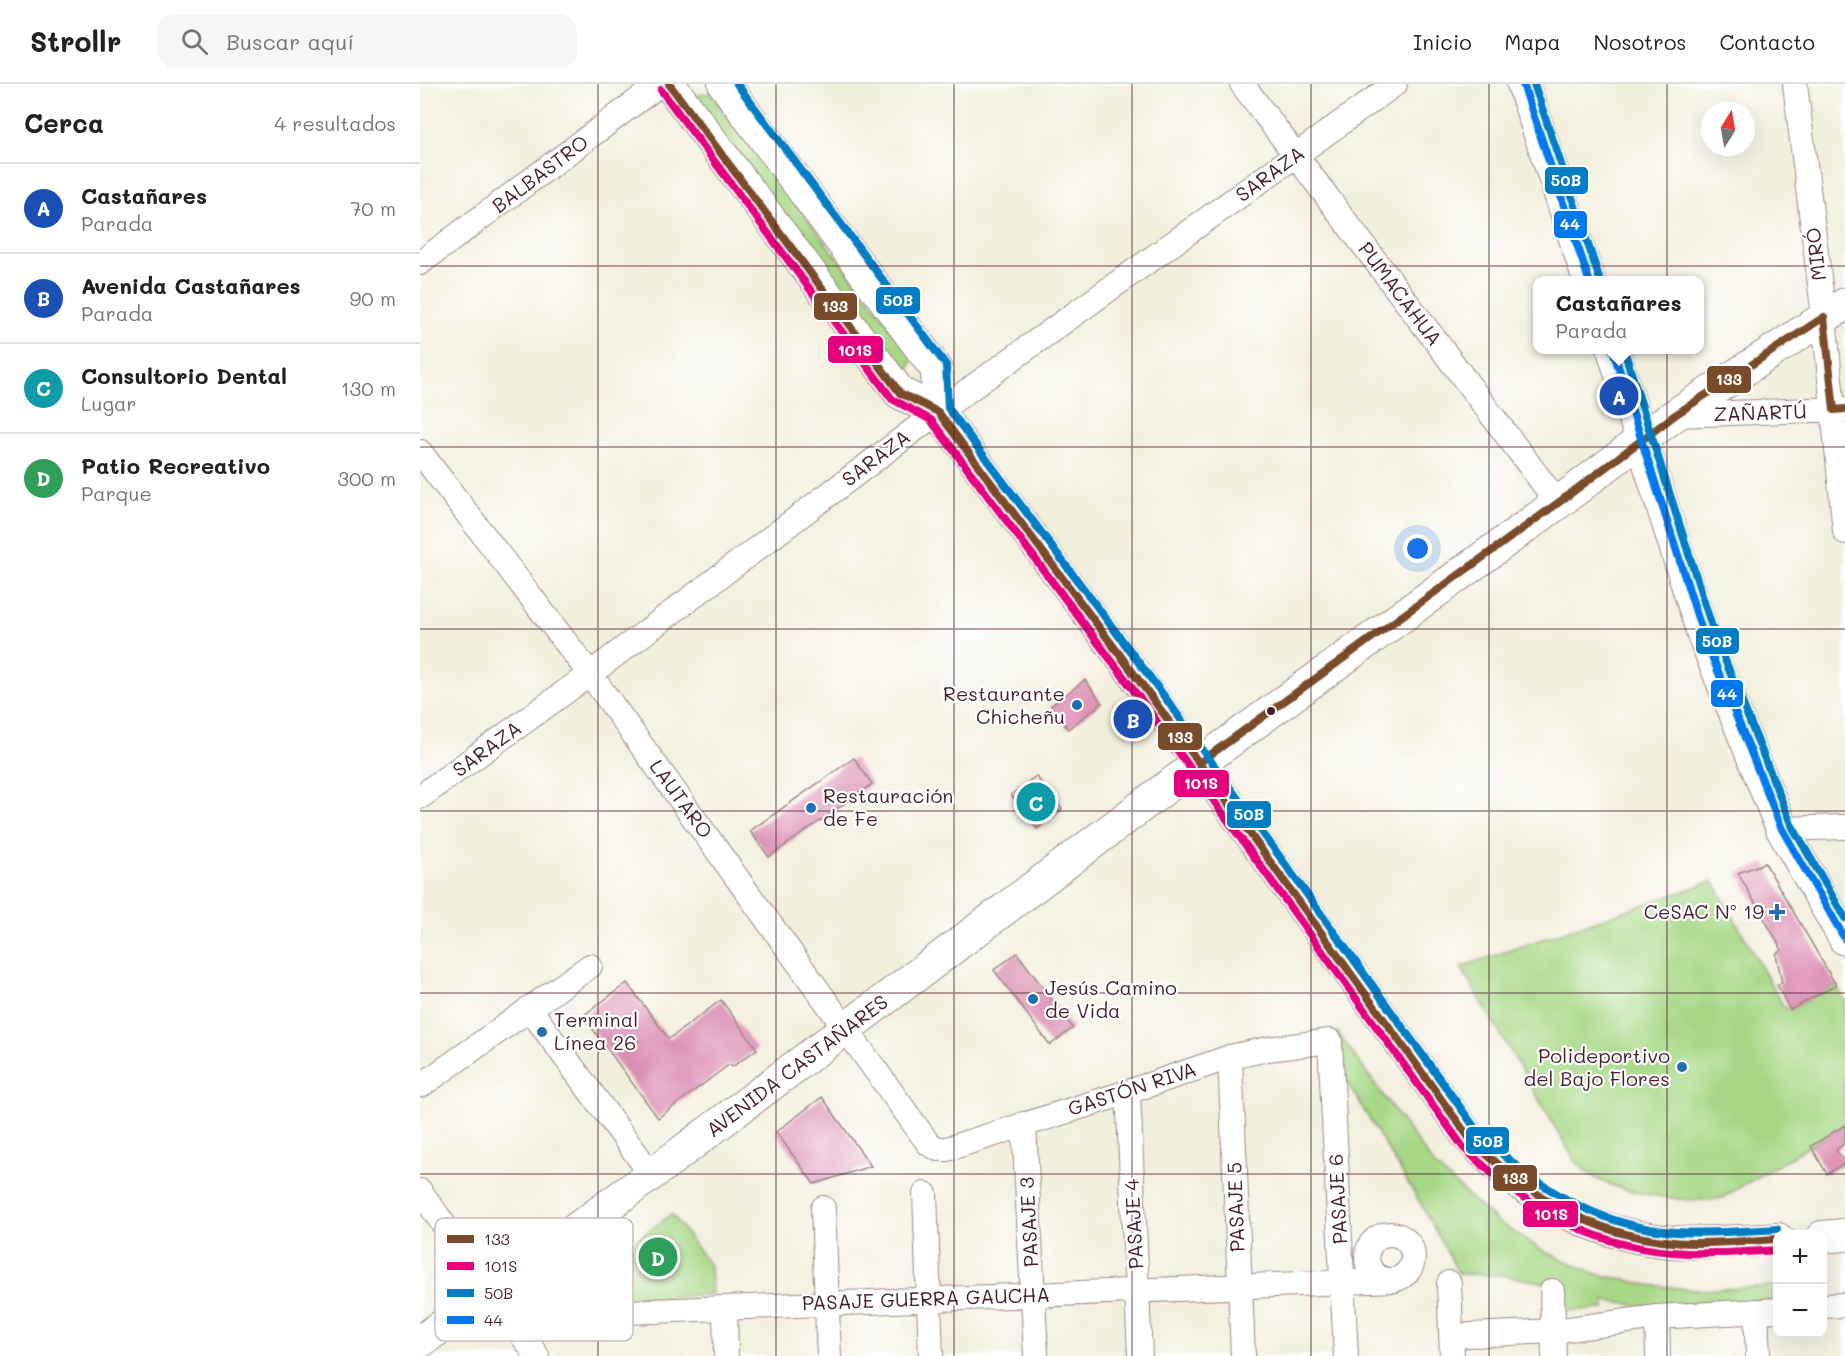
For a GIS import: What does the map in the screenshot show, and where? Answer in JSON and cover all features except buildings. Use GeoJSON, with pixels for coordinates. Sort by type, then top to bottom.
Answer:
{"type":"FeatureCollection","features":[{"type":"Feature","properties":{"kind":"main road"},"geometry":{"type":"LineString","coordinates":[[669,84],[900,393],[938,412],[1199,763],[1463,1130],[1495,1165],[1556,1209],[1586,1223],[1619,1232],[1673,1242],[1773,1239]]}},
{"type":"Feature","properties":{"kind":"main road"},"geometry":{"type":"LineString","coordinates":[[724,84],[937,370],[938,412]]}},
{"type":"Feature","properties":{"kind":"main road"},"geometry":{"type":"LineString","coordinates":[[1523,84],[1588,276]]}},
{"type":"Feature","properties":{"kind":"main road","name":"AVENIDA CASTAÑARES"},"geometry":{"type":"LineString","coordinates":[[591,1218],[848,1029],[1199,763],[1558,503],[1675,415],[1834,310]]}},
{"type":"Feature","properties":{"kind":"main road"},"geometry":{"type":"LineString","coordinates":[[1613,354],[1703,634],[1782,829],[1845,939]]}},
{"type":"Feature","properties":{"kind":"main road"},"geometry":{"type":"LineString","coordinates":[[1827,1237],[1845,1235]]}},
{"type":"Feature","properties":{"kind":"main road","name":"AVENIDA CASTAÑARES"},"geometry":{"type":"LineString","coordinates":[[420,1342],[435,1331]]}},
{"type":"Feature","properties":{"kind":"street","name":"BALBASTRO"},"geometry":{"type":"LineString","coordinates":[[420,263],[660,84]]}},
{"type":"Feature","properties":{"kind":"street","name":"PUMACAHUA"},"geometry":{"type":"LineString","coordinates":[[1242,84],[1558,503]]}},
{"type":"Feature","properties":{"kind":"street","name":"SARAZA"},"geometry":{"type":"LineString","coordinates":[[420,797],[590,674],[938,412],[1395,84]]}},
{"type":"Feature","properties":{"kind":"street","name":"MIRÓ"},"geometry":{"type":"LineString","coordinates":[[1795,84],[1834,310],[1845,532]]}},
{"type":"Feature","properties":{"kind":"street","name":"ZAÑARTÚ"},"geometry":{"type":"LineString","coordinates":[[1675,415],[1839,410]]}},
{"type":"Feature","properties":{"kind":"street","name":"LAUTARO"},"geometry":{"type":"LineString","coordinates":[[420,452],[590,674],[928,1143],[938,1149]]}},
{"type":"Feature","properties":{"kind":"street"},"geometry":{"type":"LineString","coordinates":[[1782,829],[1845,827]]}},
{"type":"Feature","properties":{"kind":"street"},"geometry":{"type":"LineString","coordinates":[[422,1085],[590,966]]}},
{"type":"Feature","properties":{"kind":"street"},"geometry":{"type":"LineString","coordinates":[[529,1008],[651,1174]]}},
{"type":"Feature","properties":{"kind":"street","name":"GASTÓN RIVA"},"geometry":{"type":"LineString","coordinates":[[938,1149],[947,1149],[1128,1092],[1230,1057],[1268,1049],[1330,1041]]}},
{"type":"Feature","properties":{"kind":"street","name":"PASAJE 6"},"geometry":{"type":"LineString","coordinates":[[1330,1041],[1346,1356]]}},
{"type":"Feature","properties":{"kind":"street","name":"PASAJE 5"},"geometry":{"type":"LineString","coordinates":[[1230,1057],[1243,1356]]}},
{"type":"Feature","properties":{"kind":"street","name":"PASAJE 4"},"geometry":{"type":"LineString","coordinates":[[1128,1092],[1140,1356]]}},
{"type":"Feature","properties":{"kind":"street","name":"PASAJE 3"},"geometry":{"type":"LineString","coordinates":[[1024,1124],[1036,1356]]}},
{"type":"Feature","properties":{"kind":"street"},"geometry":{"type":"LineString","coordinates":[[420,1191],[440,1218]]}},
{"type":"Feature","properties":{"kind":"street"},"geometry":{"type":"LineString","coordinates":[[925,1194],[931,1356]]}},
{"type":"Feature","properties":{"kind":"street"},"geometry":{"type":"LineString","coordinates":[[823,1208],[829,1356]]}},
{"type":"Feature","properties":{"kind":"street"},"geometry":{"type":"LineString","coordinates":[[1342,1282],[1371,1245],[1376,1239],[1390,1234],[1410,1244],[1413,1251],[1412,1266],[1401,1277],[1386,1280],[1373,1273],[1367,1259],[1371,1245]]}},
{"type":"Feature","properties":{"kind":"street","name":"PASAJE GUERRA GAUCHA"},"geometry":{"type":"LineString","coordinates":[[633,1312],[1394,1280]]}},
{"type":"Feature","properties":{"kind":"street"},"geometry":{"type":"LineString","coordinates":[[1449,1283],[1451,1346],[1657,1317],[1767,1310],[1758,1356]]}},
{"type":"Feature","properties":{"kind":"street"},"geometry":{"type":"LineString","coordinates":[[1552,1291],[1554,1356]]}},
{"type":"Feature","properties":{"kind":"street"},"geometry":{"type":"LineString","coordinates":[[1827,1306],[1845,1305]]}},
{"type":"Feature","properties":{"kind":"street"},"geometry":{"type":"LineString","coordinates":[[725,1308],[726,1356]]}},
{"type":"Feature","properties":{"kind":"street"},"geometry":{"type":"LineString","coordinates":[[1657,1317],[1658,1356]]}},
{"type":"Feature","properties":{"kind":"street"},"geometry":{"type":"LineString","coordinates":[[527,1341],[537,1356]]}},
{"type":"Feature","properties":{"kind":"green space"},"geometry":{"type":"Polygon","coordinates":[[[710,93],[914,357],[909,368],[898,371],[694,105],[700,94],[710,93]]]}},
{"type":"Feature","properties":{"kind":"green space","name":"Polideportivo del Bajo Flores"},"geometry":{"type":"Polygon","coordinates":[[[1713,881],[1784,1007],[1791,1009],[1836,985],[1845,1001],[1845,1125],[1722,1198],[1677,1199],[1624,1189],[1597,1179],[1575,1161],[1461,967],[1713,881]]]}},
{"type":"Feature","properties":{"kind":"green space"},"geometry":{"type":"Polygon","coordinates":[[[1337,1032],[1434,1165],[1496,1221],[1545,1252],[1597,1274],[1649,1285],[1699,1290],[1773,1286],[1773,1300],[1652,1307],[1605,1301],[1604,1309],[1558,1311],[1557,1285],[1501,1275],[1459,1274],[1419,1201],[1344,1077],[1337,1075],[1337,1032]]]}},
{"type":"Feature","properties":{"kind":"green space"},"geometry":{"type":"Polygon","coordinates":[[[672,1214],[710,1266],[712,1294],[633,1300],[633,1242],[672,1214]]]}},
{"type":"Feature","properties":{"kind":"transit line","name":"133"},"geometry":{"type":"LineString","coordinates":[[669,84],[900,393],[938,412],[1155,702],[1470,1139],[1514,1177],[1538,1194],[1562,1209],[1615,1231],[1643,1238],[1686,1243],[1773,1239]]}},
{"type":"Feature","properties":{"kind":"transit line","name":"50B"},"geometry":{"type":"LineString","coordinates":[[737,84],[946,365],[948,408],[1164,696],[1478,1132],[1544,1186],[1568,1200],[1619,1222],[1676,1232],[1777,1229]]}},
{"type":"Feature","properties":{"kind":"transit line","name":"44"},"geometry":{"type":"LineString","coordinates":[[1523,84],[1588,276]]}},
{"type":"Feature","properties":{"kind":"transit line","name":"50B"},"geometry":{"type":"LineString","coordinates":[[1534,84],[1599,276]]}},
{"type":"Feature","properties":{"kind":"transit line","name":"101S"},"geometry":{"type":"LineString","coordinates":[[661,90],[892,399],[931,420],[1147,708],[1463,1147],[1508,1186],[1532,1203],[1584,1231],[1612,1241],[1641,1248],[1685,1253],[1773,1250]]}},
{"type":"Feature","properties":{"kind":"transit line","name":"133"},"geometry":{"type":"LineString","coordinates":[[1199,763],[1558,503],[1675,415],[1824,317],[1834,410],[1845,409]]}},
{"type":"Feature","properties":{"kind":"transit line","name":"44"},"geometry":{"type":"LineString","coordinates":[[1614,354],[1703,634],[1782,829],[1845,939]]}},
{"type":"Feature","properties":{"kind":"transit line","name":"50B"},"geometry":{"type":"LineString","coordinates":[[1625,354],[1713,630],[1791,824],[1845,918]]}},
{"type":"Feature","properties":{"kind":"place","name":"Castañares"},"geometry":{"type":"Point","coordinates":[1619,396]}},
{"type":"Feature","properties":{"kind":"place","name":"Restaurante Chicheñu"},"geometry":{"type":"Point","coordinates":[1077,705]}},
{"type":"Feature","properties":{"kind":"place","name":"Avenida Castañares"},"geometry":{"type":"Point","coordinates":[1133,719]}},
{"type":"Feature","properties":{"kind":"place","name":"Consultorio Dental"},"geometry":{"type":"Point","coordinates":[1036,802]}},
{"type":"Feature","properties":{"kind":"place","name":"Restauración de Fe"},"geometry":{"type":"Point","coordinates":[811,808]}},
{"type":"Feature","properties":{"kind":"place","name":"CeSAC Nº 19"},"geometry":{"type":"Point","coordinates":[1777,912]}},
{"type":"Feature","properties":{"kind":"place","name":"Jesús Camino de Vida"},"geometry":{"type":"Point","coordinates":[1033,999]}},
{"type":"Feature","properties":{"kind":"place","name":"Terminal Línea 26"},"geometry":{"type":"Point","coordinates":[542,1032]}},
{"type":"Feature","properties":{"kind":"place","name":"Polideportivo del Bajo Flores"},"geometry":{"type":"Point","coordinates":[1682,1067]}},
{"type":"Feature","properties":{"kind":"place","name":"Patio Recreativo"},"geometry":{"type":"Point","coordinates":[658,1257]}}]}
